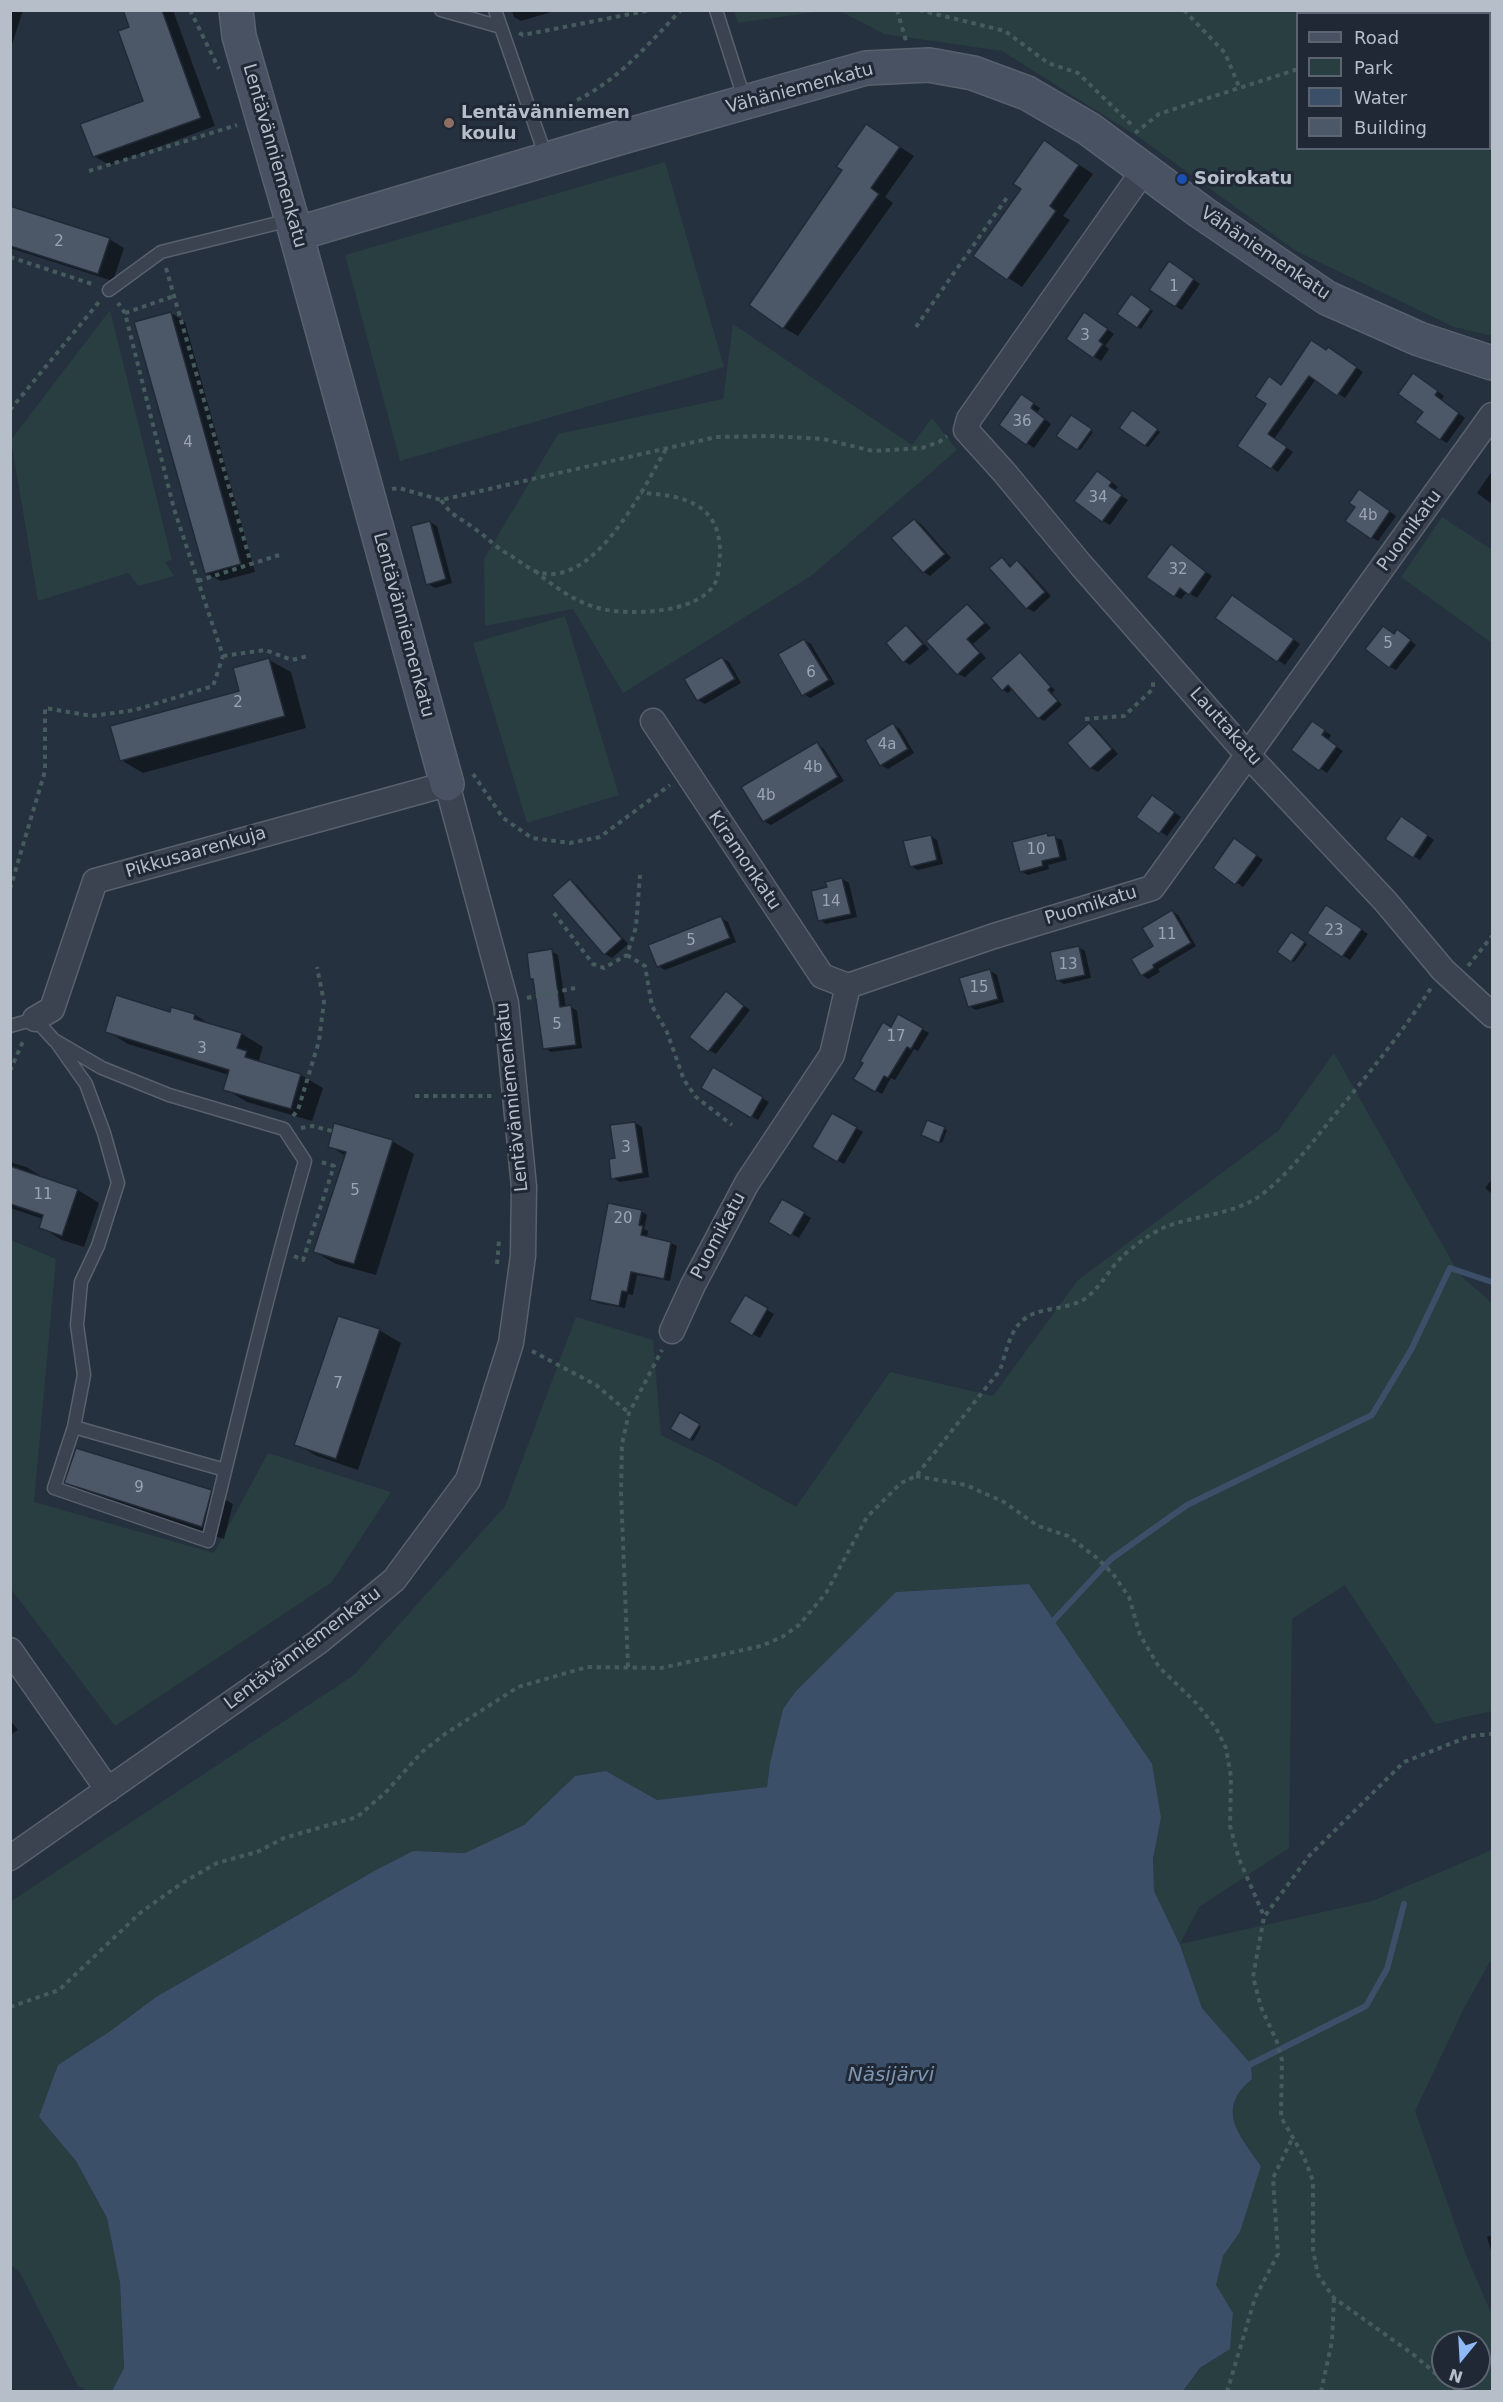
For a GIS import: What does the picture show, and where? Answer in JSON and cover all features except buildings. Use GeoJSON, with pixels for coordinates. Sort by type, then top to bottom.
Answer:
{"type":"FeatureCollection","features":[{"type":"Feature","properties":{"kind":"street","name":"Lentävänniemenkatu"},"geometry":{"type":"LineString","coordinates":[[10,1858],[317,1643],[394,1580],[468,1480],[511,1343],[523,1256],[524,1187],[506,1003],[294,227],[233,19]]}},
{"type":"Feature","properties":{"kind":"street","name":"Vähäniemenkatu"},"geometry":{"type":"LineString","coordinates":[[294,227],[547,160],[866,68],[929,65],[973,73],[1027,93],[1089,129],[1328,298],[1370,319],[1419,339],[1492,363]]}},
{"type":"Feature","properties":{"kind":"street"},"geometry":{"type":"LineString","coordinates":[[966,430],[969,419],[1144,170]]}},
{"type":"Feature","properties":{"kind":"street","name":"Puomikatu"},"geometry":{"type":"LineString","coordinates":[[672,1331],[693,1285],[747,1183],[832,1055],[848,986],[994,936],[1152,888],[1492,415]]}},
{"type":"Feature","properties":{"kind":"street","name":"Lauttakatu"},"geometry":{"type":"LineString","coordinates":[[966,430],[1248,755],[1386,902],[1449,975],[1492,1016]]}},
{"type":"Feature","properties":{"kind":"street","name":"Kiramonkatu"},"geometry":{"type":"LineString","coordinates":[[653,721],[685,773],[822,976],[848,986]]}},
{"type":"Feature","properties":{"kind":"street","name":"Pikkusaarenkuja"},"geometry":{"type":"LineString","coordinates":[[35,1019],[52,1009],[95,881],[444,774]]}},
{"type":"Feature","properties":{"kind":"street"},"geometry":{"type":"LineString","coordinates":[[10,1650],[108,1790]]}},
{"type":"Feature","properties":{"kind":"lane"},"geometry":{"type":"LineString","coordinates":[[441,10],[501,27]]}},
{"type":"Feature","properties":{"kind":"lane"},"geometry":{"type":"LineString","coordinates":[[495,10],[547,160]]}},
{"type":"Feature","properties":{"kind":"lane"},"geometry":{"type":"LineString","coordinates":[[716,10],[746,103]]}},
{"type":"Feature","properties":{"kind":"lane"},"geometry":{"type":"LineString","coordinates":[[109,290],[161,252],[294,227]]}},
{"type":"Feature","properties":{"kind":"lane"},"geometry":{"type":"LineString","coordinates":[[10,1026],[35,1019],[54,1040],[86,1084],[104,1132],[118,1183],[98,1246],[81,1282],[77,1325],[84,1376],[74,1426],[54,1488],[208,1541],[280,1251],[305,1161],[284,1129],[169,1095],[102,1068],[54,1040]]}},
{"type":"Feature","properties":{"kind":"lane"},"geometry":{"type":"LineString","coordinates":[[74,1426],[225,1470]]}},
{"type":"Feature","properties":{"kind":"path"},"geometry":{"type":"LineString","coordinates":[[190,10],[222,75]]}},
{"type":"Feature","properties":{"kind":"path"},"geometry":{"type":"LineString","coordinates":[[501,27],[523,35],[651,10]]}},
{"type":"Feature","properties":{"kind":"path"},"geometry":{"type":"LineString","coordinates":[[577,100],[595,92],[621,72],[681,10]]}},
{"type":"Feature","properties":{"kind":"path"},"geometry":{"type":"LineString","coordinates":[[897,10],[902,31],[911,51]]}},
{"type":"Feature","properties":{"kind":"path"},"geometry":{"type":"LineString","coordinates":[[919,10],[1005,31],[1048,63],[1078,73],[1137,130]]}},
{"type":"Feature","properties":{"kind":"path"},"geometry":{"type":"LineString","coordinates":[[1184,10],[1226,53],[1240,89]]}},
{"type":"Feature","properties":{"kind":"path"},"geometry":{"type":"LineString","coordinates":[[1130,141],[1137,130],[1159,114],[1296,70]]}},
{"type":"Feature","properties":{"kind":"path"},"geometry":{"type":"LineString","coordinates":[[235,115],[241,134]]}},
{"type":"Feature","properties":{"kind":"path"},"geometry":{"type":"LineString","coordinates":[[89,171],[238,125]]}},
{"type":"Feature","properties":{"kind":"path"},"geometry":{"type":"LineString","coordinates":[[916,327],[1008,196]]}},
{"type":"Feature","properties":{"kind":"path"},"geometry":{"type":"LineString","coordinates":[[161,252],[251,564]]}},
{"type":"Feature","properties":{"kind":"path"},"geometry":{"type":"LineString","coordinates":[[10,257],[109,290],[125,313],[174,509],[223,657],[213,686],[135,710],[92,716],[45,708],[45,771],[10,889]]}},
{"type":"Feature","properties":{"kind":"path"},"geometry":{"type":"LineString","coordinates":[[10,410],[109,290]]}},
{"type":"Feature","properties":{"kind":"path"},"geometry":{"type":"LineString","coordinates":[[125,313],[174,296]]}},
{"type":"Feature","properties":{"kind":"path"},"geometry":{"type":"LineString","coordinates":[[367,493],[399,488],[441,500],[716,437],[770,436],[823,440],[873,451],[922,448],[939,442],[955,429],[966,430]]}},
{"type":"Feature","properties":{"kind":"path"},"geometry":{"type":"LineString","coordinates":[[535,571],[552,574],[566,572],[585,562],[630,514],[666,449]]}},
{"type":"Feature","properties":{"kind":"path"},"geometry":{"type":"LineString","coordinates":[[441,500],[450,514],[474,528],[495,547],[535,571],[554,587],[597,608],[622,611],[665,610],[689,603],[705,595],[715,584],[720,563],[719,541],[711,520],[703,508],[684,498],[668,494],[641,493]]}},
{"type":"Feature","properties":{"kind":"path"},"geometry":{"type":"LineString","coordinates":[[198,581],[279,555]]}},
{"type":"Feature","properties":{"kind":"path"},"geometry":{"type":"LineString","coordinates":[[223,657],[265,650],[292,660],[308,656]]}},
{"type":"Feature","properties":{"kind":"path"},"geometry":{"type":"LineString","coordinates":[[1085,719],[1124,716],[1153,689],[1153,675]]}},
{"type":"Feature","properties":{"kind":"path"},"geometry":{"type":"LineString","coordinates":[[444,774],[463,759],[503,818],[532,838],[570,843],[600,837],[685,773]]}},
{"type":"Feature","properties":{"kind":"path"},"geometry":{"type":"LineString","coordinates":[[554,914],[593,964],[604,968],[627,955],[636,927],[640,875]]}},
{"type":"Feature","properties":{"kind":"path"},"geometry":{"type":"LineString","coordinates":[[10,2007],[59,1990],[140,1913],[182,1883],[217,1863],[257,1852],[295,1835],[357,1817],[384,1793],[422,1752],[445,1734],[518,1688],[587,1667],[661,1668],[762,1646],[782,1637],[799,1625],[826,1593],[867,1517],[901,1483],[916,1476],[1000,1370],[1006,1349],[1019,1323],[1037,1312],[1068,1306],[1086,1298],[1122,1256],[1161,1229],[1190,1219],[1232,1210],[1263,1194],[1288,1171],[1449,975],[1492,936]]}},
{"type":"Feature","properties":{"kind":"path"},"geometry":{"type":"LineString","coordinates":[[627,955],[645,966],[652,1006],[667,1032],[684,1080],[696,1097],[732,1125]]}},
{"type":"Feature","properties":{"kind":"path"},"geometry":{"type":"LineString","coordinates":[[284,1129],[298,1110],[319,1041],[324,1002],[317,967]]}},
{"type":"Feature","properties":{"kind":"path"},"geometry":{"type":"LineString","coordinates":[[506,1003],[575,988]]}},
{"type":"Feature","properties":{"kind":"path"},"geometry":{"type":"LineString","coordinates":[[10,1071],[18,1048],[35,1019]]}},
{"type":"Feature","properties":{"kind":"path"},"geometry":{"type":"LineString","coordinates":[[416,1096],[493,1096],[492,1085]]}},
{"type":"Feature","properties":{"kind":"path"},"geometry":{"type":"LineString","coordinates":[[284,1129],[312,1126],[332,1131]]}},
{"type":"Feature","properties":{"kind":"path"},"geometry":{"type":"LineString","coordinates":[[280,1251],[303,1260],[334,1166],[316,1161],[305,1161]]}},
{"type":"Feature","properties":{"kind":"path"},"geometry":{"type":"LineString","coordinates":[[497,1268],[499,1234]]}},
{"type":"Feature","properties":{"kind":"path"},"geometry":{"type":"LineString","coordinates":[[628,1667],[621,1492],[622,1444],[629,1413],[672,1331]]}},
{"type":"Feature","properties":{"kind":"path"},"geometry":{"type":"LineString","coordinates":[[511,1343],[534,1352],[596,1385],[629,1413]]}},
{"type":"Feature","properties":{"kind":"path"},"geometry":{"type":"LineString","coordinates":[[916,1476],[966,1485],[1004,1502],[1038,1526],[1068,1536],[1097,1558],[1113,1574],[1129,1597],[1140,1635],[1159,1666],[1196,1703],[1216,1728],[1226,1748],[1231,1778],[1230,1826],[1239,1859],[1264,1917]]}},
{"type":"Feature","properties":{"kind":"path"},"geometry":{"type":"LineString","coordinates":[[1457,2391],[1414,2355],[1334,2298],[1318,2275],[1313,2250],[1313,2181],[1304,2157],[1281,2117],[1282,2060],[1277,2042],[1261,2007],[1253,1977],[1264,1917],[1309,1857],[1404,1762],[1470,1736],[1492,1734]]}},
{"type":"Feature","properties":{"kind":"path"},"geometry":{"type":"LineString","coordinates":[[1227,2391],[1256,2298],[1278,2254],[1273,2178],[1292,2139]]}},
{"type":"Feature","properties":{"kind":"path"},"geometry":{"type":"LineString","coordinates":[[1321,2391],[1332,2341],[1334,2298]]}},
{"type":"Feature","properties":{"kind":"green space"},"geometry":{"type":"Polygon","coordinates":[[[734,10],[823,11],[738,23],[734,10]]]}},
{"type":"Feature","properties":{"kind":"green space"},"geometry":{"type":"Polygon","coordinates":[[[840,11],[1492,11],[1492,336],[1454,327],[1296,251],[1143,140],[1002,51],[884,34],[840,11]]]}},
{"type":"Feature","properties":{"kind":"green space"},"geometry":{"type":"Polygon","coordinates":[[[665,162],[724,367],[400,461],[345,255],[665,162]]]}},
{"type":"Feature","properties":{"kind":"green space"},"geometry":{"type":"Polygon","coordinates":[[[110,310],[172,560],[165,562],[174,576],[139,586],[128,573],[38,601],[11,440],[110,310]]]}},
{"type":"Feature","properties":{"kind":"green space"},"geometry":{"type":"Polygon","coordinates":[[[733,324],[912,445],[932,418],[957,450],[811,576],[623,693],[573,609],[485,626],[484,559],[558,434],[723,399],[733,324]]]}},
{"type":"Feature","properties":{"kind":"green space"},"geometry":{"type":"Polygon","coordinates":[[[1442,517],[1492,550],[1492,643],[1401,577],[1442,517]]]}},
{"type":"Feature","properties":{"kind":"green space"},"geometry":{"type":"Polygon","coordinates":[[[565,616],[619,795],[527,823],[473,643],[565,616]]]}},
{"type":"Feature","properties":{"kind":"green space"},"geometry":{"type":"Polygon","coordinates":[[[1334,1053],[1459,1274],[1492,1303],[1492,1711],[1435,1724],[1345,1585],[1292,1619],[1289,1848],[1199,1907],[1180,1944],[1372,1901],[1492,1850],[1492,1958],[1464,2008],[1415,2111],[1466,2255],[1492,2315],[1492,2391],[1183,2391],[1200,2369],[1230,2348],[1233,2313],[1215,2285],[1223,2256],[1240,2232],[1261,2166],[1239,2133],[1233,2112],[1235,2101],[1241,2090],[1252,2079],[1251,2064],[1202,2008],[1180,1945],[1154,1891],[1153,1859],[1161,1818],[1053,1621],[1029,1584],[896,1592],[796,1691],[783,1709],[770,1763],[767,1787],[657,1800],[606,1771],[575,1776],[524,1825],[465,1853],[413,1851],[374,1871],[156,1997],[109,2032],[39,2117],[76,2161],[107,2218],[120,2283],[124,2368],[112,2391],[89,2391],[78,2386],[19,2271],[11,2265],[10,1902],[354,1675],[505,1506],[576,1317],[653,1340],[661,1435],[718,1463],[796,1507],[890,1372],[993,1396],[1078,1280],[1278,1131],[1334,1053]]]}},
{"type":"Feature","properties":{"kind":"green space"},"geometry":{"type":"Polygon","coordinates":[[[11,1240],[56,1259],[34,1502],[214,1553],[268,1453],[391,1492],[332,1582],[115,1726],[11,1589],[11,1240]]]}},
{"type":"Feature","properties":{"kind":"water","name":"Näsijärvi"},"geometry":{"type":"Polygon","coordinates":[[[1029,1584],[1152,1764],[1161,1818],[1153,1859],[1154,1891],[1180,1945],[1202,2008],[1251,2064],[1252,2079],[1241,2090],[1235,2101],[1233,2112],[1239,2133],[1261,2166],[1240,2232],[1223,2256],[1216,2285],[1233,2313],[1230,2349],[1200,2368],[1183,2391],[112,2391],[124,2368],[120,2283],[107,2218],[76,2161],[39,2117],[58,2065],[109,2032],[156,1997],[374,1871],[413,1851],[465,1853],[524,1825],[575,1776],[606,1771],[657,1800],[767,1787],[770,1763],[783,1709],[796,1691],[896,1592],[1029,1584]]]}},
{"type":"Feature","properties":{"kind":"waterway"},"geometry":{"type":"LineString","coordinates":[[1053,1621],[1111,1559],[1187,1505],[1372,1415],[1411,1350],[1450,1268],[1492,1282]]}},
{"type":"Feature","properties":{"kind":"waterway"},"geometry":{"type":"LineString","coordinates":[[1251,2064],[1366,2006],[1387,1969],[1404,1904]]}},
{"type":"Feature","properties":{"kind":"place","name":"Lentävänniemen koulu"},"geometry":{"type":"Point","coordinates":[449,123]}},
{"type":"Feature","properties":{"kind":"place","name":"Soirokatu"},"geometry":{"type":"Point","coordinates":[1182,179]}}]}
